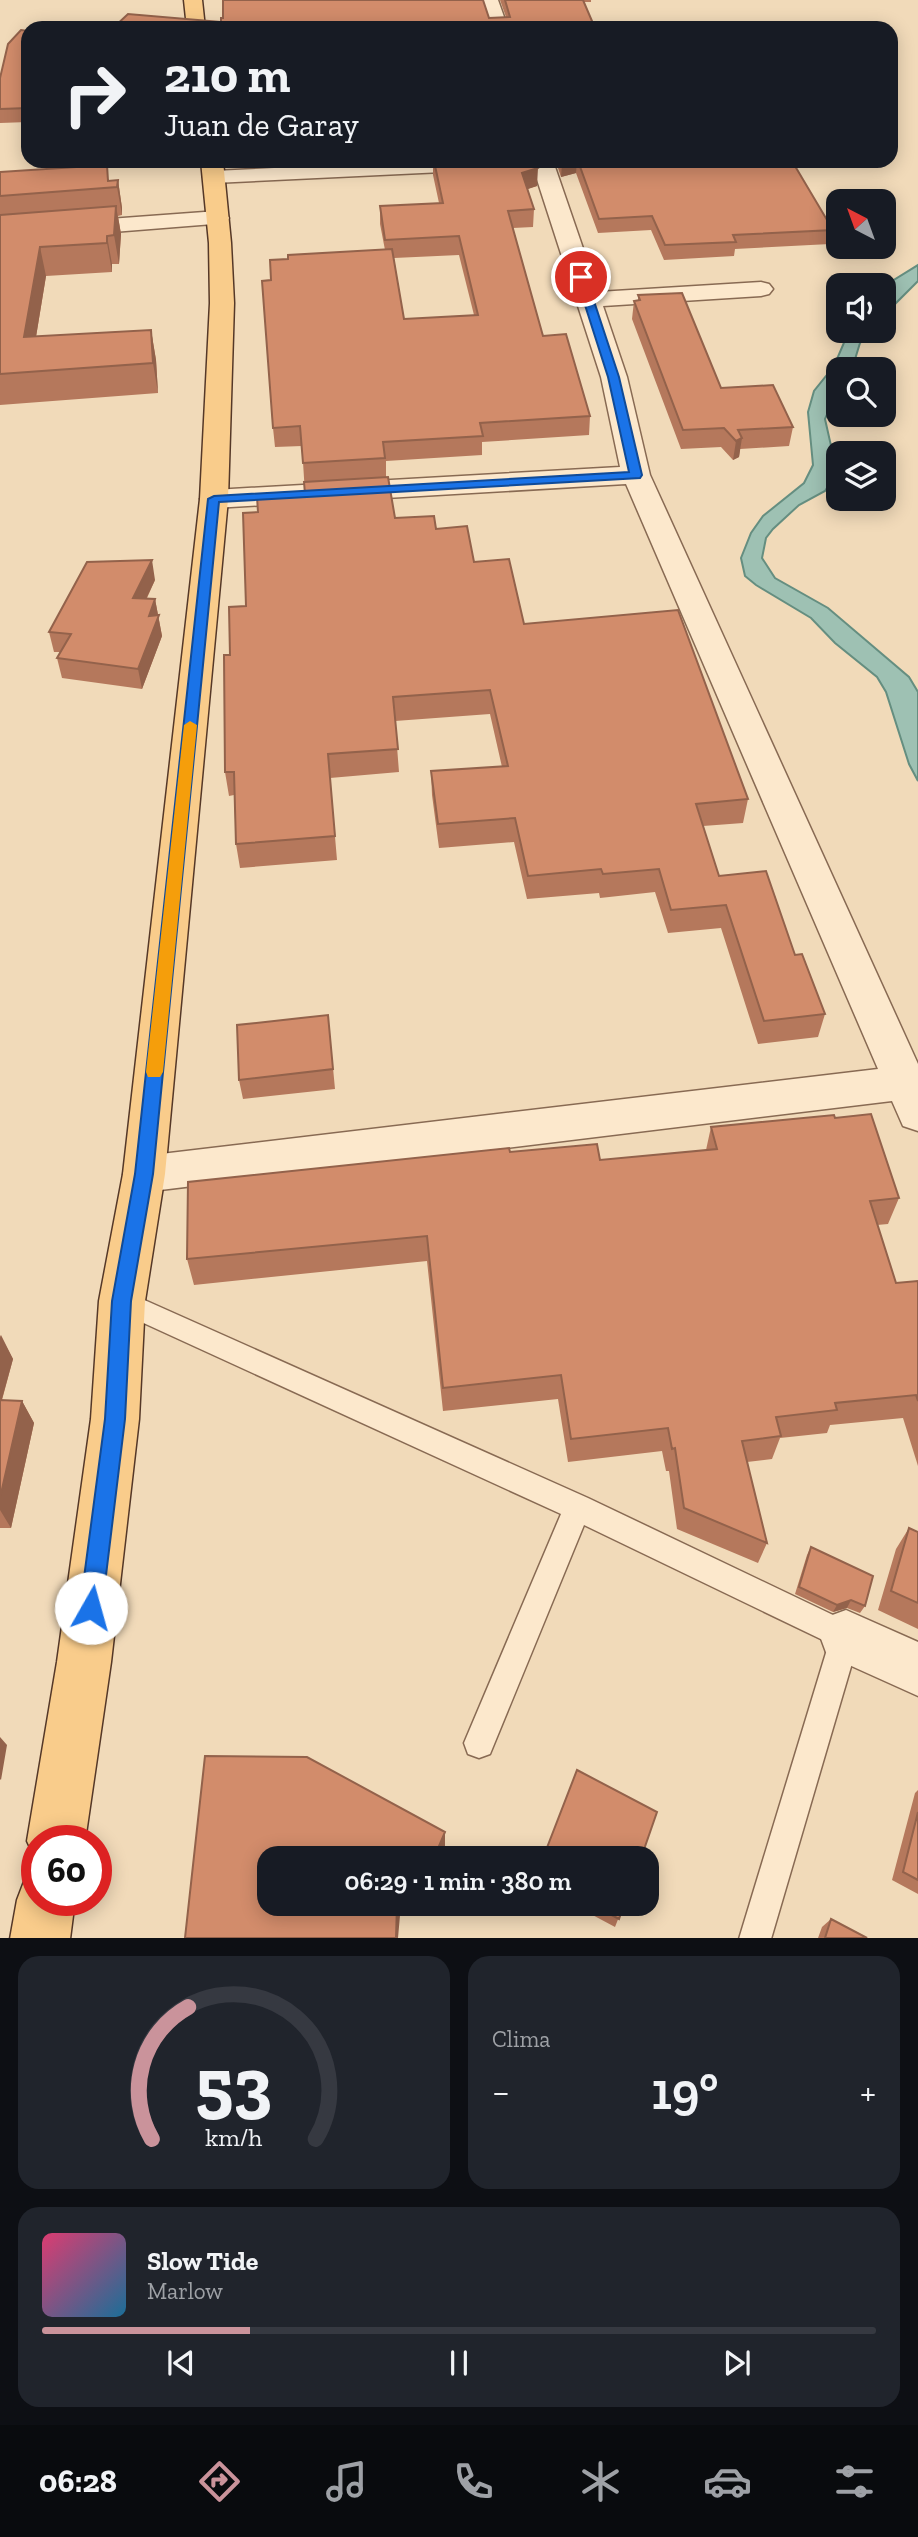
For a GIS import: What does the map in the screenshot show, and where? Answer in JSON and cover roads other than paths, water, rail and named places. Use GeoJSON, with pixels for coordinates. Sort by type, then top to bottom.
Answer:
{"type":"FeatureCollection","features":[{"type":"Feature","properties":{"kind":"main road"},"geometry":{"type":"LineString","coordinates":[[193,0],[195,21]]}},
{"type":"Feature","properties":{"kind":"main road"},"geometry":{"type":"LineString","coordinates":[[59,1825],[84,1662],[115,1419],[122,1301],[144,1174],[214,499],[222,303],[213,169]]}},
{"type":"Feature","properties":{"kind":"main road"},"geometry":{"type":"LineString","coordinates":[[40,1938],[43,1916]]}},
{"type":"Feature","properties":{"kind":"street"},"geometry":{"type":"LineString","coordinates":[[489,0],[496,21]]}},
{"type":"Feature","properties":{"kind":"street"},"geometry":{"type":"LineString","coordinates":[[213,169],[262,168]]}},
{"type":"Feature","properties":{"kind":"street"},"geometry":{"type":"LineString","coordinates":[[144,1174],[914,1093],[636,475],[614,377],[544,168]]}},
{"type":"Feature","properties":{"kind":"street"},"geometry":{"type":"LineString","coordinates":[[0,233],[218,218]]}},
{"type":"Feature","properties":{"kind":"street"},"geometry":{"type":"LineString","coordinates":[[589,300],[761,289]]}},
{"type":"Feature","properties":{"kind":"street"},"geometry":{"type":"LineString","coordinates":[[214,499],[636,475]]}},
{"type":"Feature","properties":{"kind":"street"},"geometry":{"type":"LineString","coordinates":[[846,1636],[918,1669]]}},
{"type":"Feature","properties":{"kind":"lane"},"geometry":{"type":"LineString","coordinates":[[122,1301],[578,1508],[846,1636],[755,1938]]}},
{"type":"Feature","properties":{"kind":"lane"},"geometry":{"type":"LineString","coordinates":[[479,1743],[578,1508]]}}]}
